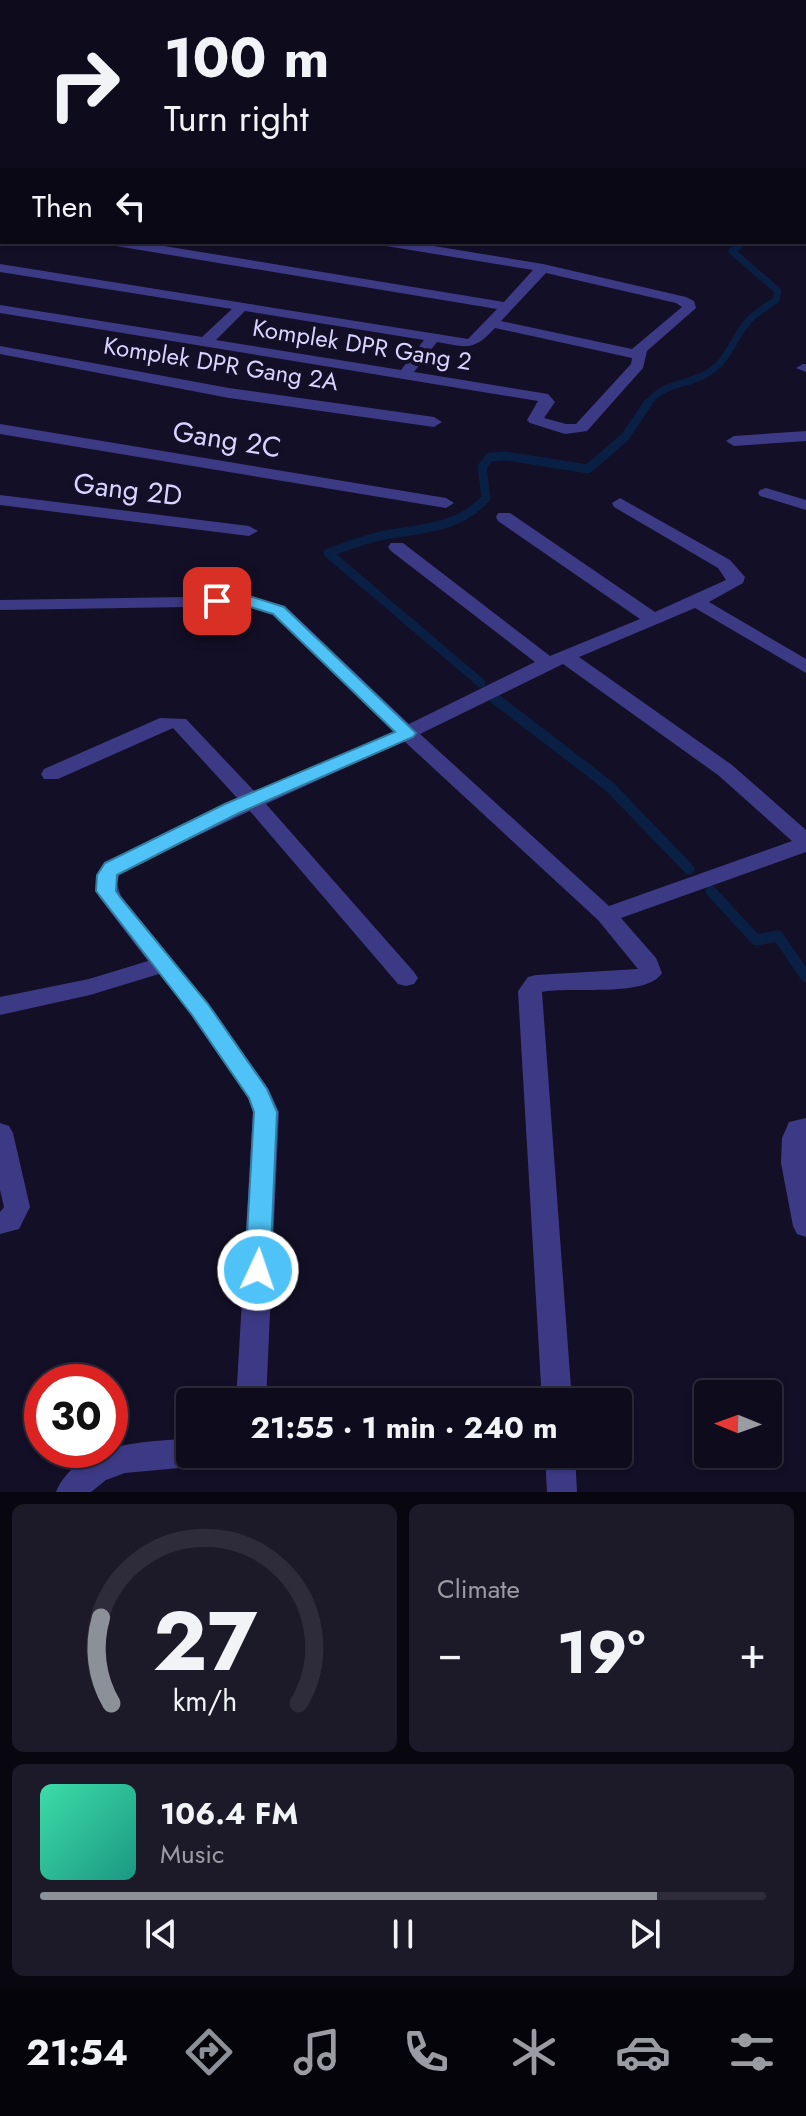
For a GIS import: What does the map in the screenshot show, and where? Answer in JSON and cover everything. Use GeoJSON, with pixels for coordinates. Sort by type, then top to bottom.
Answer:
{"type":"FeatureCollection","features":[{"type":"Feature","properties":{"kind":"street"},"geometry":{"type":"LineString","coordinates":[[128,244],[505,306]]}},
{"type":"Feature","properties":{"kind":"street"},"geometry":{"type":"LineString","coordinates":[[398,244],[543,268],[689,304],[689,308],[640,352],[624,353],[490,323]]}},
{"type":"Feature","properties":{"kind":"street"},"geometry":{"type":"LineString","coordinates":[[0,268],[460,342],[475,341],[543,268]]}},
{"type":"Feature","properties":{"kind":"street"},"geometry":{"type":"LineString","coordinates":[[206,342],[241,308]]}},
{"type":"Feature","properties":{"kind":"street","name":"Komplek DPR Gang 2"},"geometry":{"type":"LineString","coordinates":[[0,309],[543,397],[547,402],[535,420],[572,429],[581,428],[638,365],[640,352]]}},
{"type":"Feature","properties":{"kind":"street"},"geometry":{"type":"LineString","coordinates":[[405,374],[434,337]]}},
{"type":"Feature","properties":{"kind":"street","name":"Komplek DPR Gang 2A"},"geometry":{"type":"LineString","coordinates":[[0,350],[229,393],[434,422]]}},
{"type":"Feature","properties":{"kind":"street","name":"Gang 2C"},"geometry":{"type":"LineString","coordinates":[[0,429],[446,503]]}},
{"type":"Feature","properties":{"kind":"street"},"geometry":{"type":"LineString","coordinates":[[734,441],[806,436]]}},
{"type":"Feature","properties":{"kind":"street"},"geometry":{"type":"LineString","coordinates":[[766,493],[806,505]]}},
{"type":"Feature","properties":{"kind":"street","name":"Gang 2D"},"geometry":{"type":"LineString","coordinates":[[0,500],[249,531]]}},
{"type":"Feature","properties":{"kind":"street"},"geometry":{"type":"LineString","coordinates":[[252,1388],[266,1112],[259,1095],[208,1022],[106,891],[107,875],[112,867],[232,809],[407,733],[557,660],[651,618],[697,602],[734,583],[736,577],[724,564],[620,503]]}},
{"type":"Feature","properties":{"kind":"street"},"geometry":{"type":"LineString","coordinates":[[504,517],[651,618]]}},
{"type":"Feature","properties":{"kind":"street"},"geometry":{"type":"LineString","coordinates":[[397,547],[557,660],[725,770],[806,843],[606,915]]}},
{"type":"Feature","properties":{"kind":"street"},"geometry":{"type":"LineString","coordinates":[[0,605],[249,601],[279,610],[407,733],[606,915],[648,964],[650,973],[637,979],[536,983],[530,991],[528,1001],[556,1388]]}},
{"type":"Feature","properties":{"kind":"street"},"geometry":{"type":"LineString","coordinates":[[697,602],[806,667]]}},
{"type":"Feature","properties":{"kind":"street"},"geometry":{"type":"LineString","coordinates":[[51,774],[167,722],[183,726],[406,978]]}},
{"type":"Feature","properties":{"kind":"street"},"geometry":{"type":"LineString","coordinates":[[0,1006],[90,987],[164,964]]}},
{"type":"Feature","properties":{"kind":"street"},"geometry":{"type":"LineString","coordinates":[[806,1128],[798,1129],[793,1137],[792,1151],[806,1226]]}},
{"type":"Feature","properties":{"kind":"street"},"geometry":{"type":"LineString","coordinates":[[0,1133],[17,1207],[10,1221],[0,1223]]}},
{"type":"Feature","properties":{"kind":"street"},"geometry":{"type":"LineString","coordinates":[[71,1492],[96,1472],[134,1455],[176,1454]]}},
{"type":"Feature","properties":{"kind":"street"},"geometry":{"type":"LineString","coordinates":[[561,1468],[562,1492]]}},
{"type":"Feature","properties":{"kind":"waterway"},"geometry":{"type":"LineString","coordinates":[[647,405],[665,389],[712,370],[725,357],[750,319],[776,300],[778,291],[732,251],[741,244]]}},
{"type":"Feature","properties":{"kind":"waterway"},"geometry":{"type":"LineString","coordinates":[[481,683],[328,553],[370,539],[435,526],[462,517],[486,498],[482,467],[490,457],[506,456],[588,469],[625,437],[648,403]]}},
{"type":"Feature","properties":{"kind":"waterway"},"geometry":{"type":"LineString","coordinates":[[493,697],[609,786],[689,869]]}},
{"type":"Feature","properties":{"kind":"waterway"},"geometry":{"type":"LineString","coordinates":[[711,891],[756,940],[778,936],[806,977]]}},
{"type":"Feature","properties":{"kind":"route"},"geometry":{"type":"LineString","coordinates":[[217,601],[249,601],[279,610],[407,733],[232,809],[112,867],[107,875],[106,891],[200,1009],[259,1095],[266,1112],[258,1270]]}}]}
